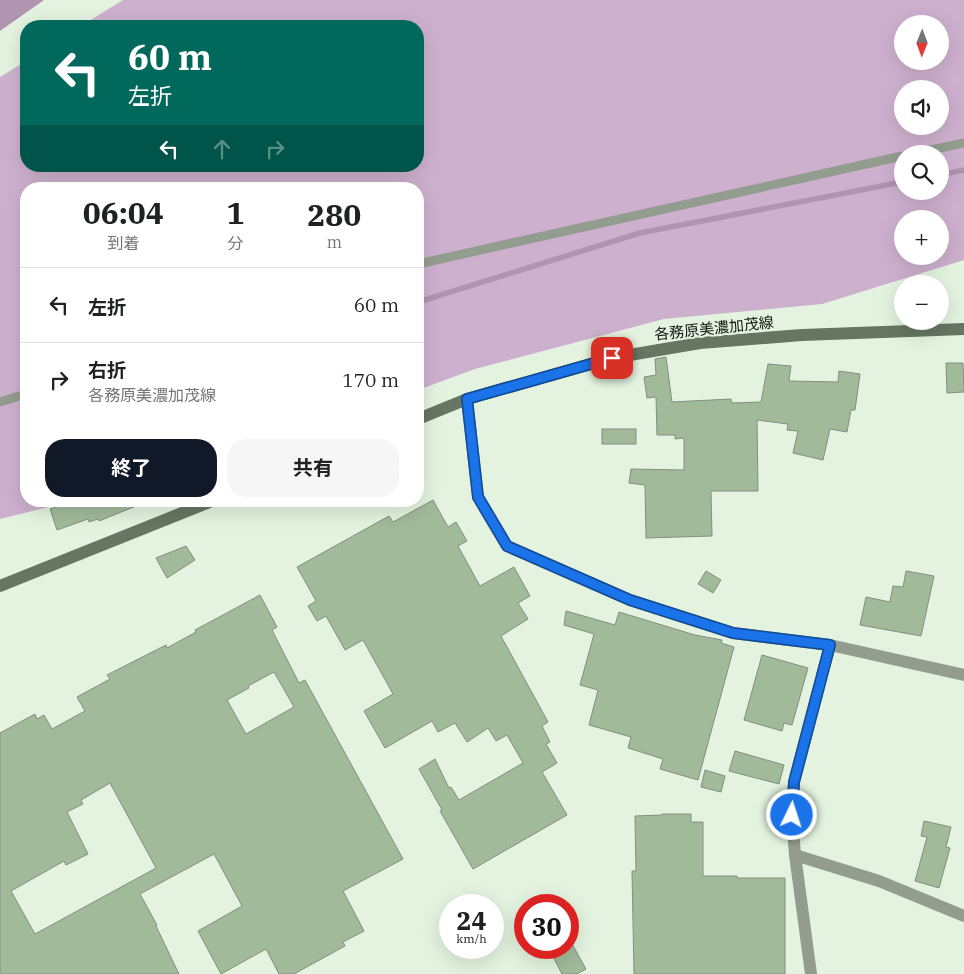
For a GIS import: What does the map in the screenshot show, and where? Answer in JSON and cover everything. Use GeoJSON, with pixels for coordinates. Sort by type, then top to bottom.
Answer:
{"type":"FeatureCollection","features":[{"type":"Feature","properties":{"kind":"main road","name":"各務原美濃加茂線"},"geometry":{"type":"LineString","coordinates":[[424,417],[467,399],[612,358],[700,343],[802,335],[964,330]]}},
{"type":"Feature","properties":{"kind":"main road"},"geometry":{"type":"LineString","coordinates":[[0,586],[197,507]]}},
{"type":"Feature","properties":{"kind":"street"},"geometry":{"type":"LineString","coordinates":[[467,399],[478,497],[507,546],[630,600],[733,633],[830,645],[964,675]]}},
{"type":"Feature","properties":{"kind":"street"},"geometry":{"type":"LineString","coordinates":[[811,974],[795,855],[792,815],[794,782],[830,645]]}},
{"type":"Feature","properties":{"kind":"street"},"geometry":{"type":"LineString","coordinates":[[795,855],[879,881],[964,916]]}},
{"type":"Feature","properties":{"kind":"lane"},"geometry":{"type":"LineString","coordinates":[[949,146],[964,142]]}},
{"type":"Feature","properties":{"kind":"lane"},"geometry":{"type":"LineString","coordinates":[[424,263],[894,158]]}},
{"type":"Feature","properties":{"kind":"lane"},"geometry":{"type":"LineString","coordinates":[[0,402],[20,396]]}},
{"type":"Feature","properties":{"kind":"shaded area"},"geometry":{"type":"Polygon","coordinates":[[[0,0],[44,0],[0,31],[0,0]]]}},
{"type":"Feature","properties":{"kind":"shaded area"},"geometry":{"type":"Polygon","coordinates":[[[123,0],[964,0],[964,260],[949,265],[949,210],[894,210],[894,265],[948,265],[916,275],[894,275],[894,282],[822,304],[664,319],[475,369],[424,388],[424,182],[20,182],[20,507],[49,507],[0,519],[0,77],[20,65],[20,172],[424,172],[424,20],[91,20],[123,0]]]}},
{"type":"Feature","properties":{"kind":"building"},"geometry":{"type":"Polygon","coordinates":[[[666,357],[672,402],[731,399],[732,403],[761,402],[768,364],[791,366],[789,381],[838,382],[839,371],[860,374],[855,410],[851,410],[847,432],[830,429],[823,460],[793,453],[798,431],[787,430],[788,424],[757,420],[758,491],[711,491],[712,536],[646,538],[645,485],[629,483],[631,469],[684,470],[684,438],[675,439],[675,435],[657,435],[656,397],[647,398],[644,377],[656,375],[655,359],[666,357]]]}},
{"type":"Feature","properties":{"kind":"building"},"geometry":{"type":"Polygon","coordinates":[[[946,363],[963,363],[964,392],[947,393],[946,363]]]}},
{"type":"Feature","properties":{"kind":"building"},"geometry":{"type":"Polygon","coordinates":[[[602,429],[636,429],[636,444],[602,444],[602,429]]]}},
{"type":"Feature","properties":{"kind":"building"},"geometry":{"type":"Polygon","coordinates":[[[433,500],[448,527],[456,522],[467,541],[458,546],[480,586],[514,567],[530,596],[518,603],[528,619],[501,636],[548,722],[542,726],[550,742],[546,744],[557,763],[542,772],[567,815],[473,869],[419,769],[435,759],[449,788],[451,787],[459,800],[523,763],[507,735],[496,741],[488,728],[467,742],[455,723],[438,732],[432,721],[385,748],[364,711],[393,694],[363,640],[345,650],[326,616],[317,621],[308,606],[316,601],[297,567],[389,516],[393,522],[420,507],[424,507],[424,505],[433,500]]]}},
{"type":"Feature","properties":{"kind":"building"},"geometry":{"type":"Polygon","coordinates":[[[56,507],[134,507],[99,521],[98,519],[89,522],[88,519],[57,530],[50,509],[56,507]]]}},
{"type":"Feature","properties":{"kind":"building"},"geometry":{"type":"Polygon","coordinates":[[[186,546],[195,560],[167,578],[156,558],[186,546]]]}},
{"type":"Feature","properties":{"kind":"building"},"geometry":{"type":"Polygon","coordinates":[[[706,571],[721,580],[713,593],[698,584],[706,571]]]}},
{"type":"Feature","properties":{"kind":"building"},"geometry":{"type":"Polygon","coordinates":[[[906,571],[934,576],[921,636],[860,625],[866,597],[890,602],[893,586],[903,587],[906,571]]]}},
{"type":"Feature","properties":{"kind":"building"},"geometry":{"type":"Polygon","coordinates":[[[260,595],[277,627],[272,630],[299,683],[305,680],[403,859],[343,891],[364,931],[343,942],[345,946],[294,974],[279,974],[266,949],[221,974],[198,931],[242,906],[214,854],[140,894],[157,925],[179,974],[0,974],[0,733],[35,714],[37,719],[44,715],[52,729],[85,711],[77,697],[110,679],[107,675],[166,645],[167,648],[196,632],[195,630],[260,595]],[[274,672],[227,700],[246,734],[294,707],[274,672]],[[110,783],[81,800],[83,804],[67,812],[88,854],[66,865],[64,861],[11,891],[35,934],[156,868],[110,783]]]}},
{"type":"Feature","properties":{"kind":"building"},"geometry":{"type":"Polygon","coordinates":[[[566,611],[615,625],[619,612],[695,635],[722,640],[721,643],[734,647],[698,780],[660,769],[663,759],[628,748],[631,737],[589,725],[598,690],[580,685],[594,634],[564,625],[566,611]]]}},
{"type":"Feature","properties":{"kind":"building"},"geometry":{"type":"Polygon","coordinates":[[[762,655],[808,668],[792,725],[784,723],[782,731],[744,720],[762,655]]]}},
{"type":"Feature","properties":{"kind":"building"},"geometry":{"type":"Polygon","coordinates":[[[735,751],[784,765],[779,784],[729,771],[735,751]]]}},
{"type":"Feature","properties":{"kind":"building"},"geometry":{"type":"Polygon","coordinates":[[[705,770],[725,776],[721,792],[701,787],[705,770]]]}},
{"type":"Feature","properties":{"kind":"building"},"geometry":{"type":"Polygon","coordinates":[[[691,814],[691,822],[703,822],[703,876],[785,878],[785,974],[634,974],[632,871],[636,871],[635,816],[691,814]]]}},
{"type":"Feature","properties":{"kind":"building"},"geometry":{"type":"Polygon","coordinates":[[[924,821],[951,827],[946,847],[950,848],[939,888],[915,881],[927,837],[921,836],[924,821]]]}},
{"type":"Feature","properties":{"kind":"building"},"geometry":{"type":"Polygon","coordinates":[[[579,956],[586,969],[577,974],[562,974],[554,959],[579,959],[579,956]]]}},
{"type":"Feature","properties":{"kind":"waterway"},"geometry":{"type":"LineString","coordinates":[[949,173],[964,170]]}},
{"type":"Feature","properties":{"kind":"waterway"},"geometry":{"type":"LineString","coordinates":[[424,300],[640,233],[894,184]]}},
{"type":"Feature","properties":{"kind":"route"},"geometry":{"type":"LineString","coordinates":[[612,358],[467,399],[478,497],[507,546],[630,600],[733,633],[830,645],[794,782],[792,815]]}}]}
